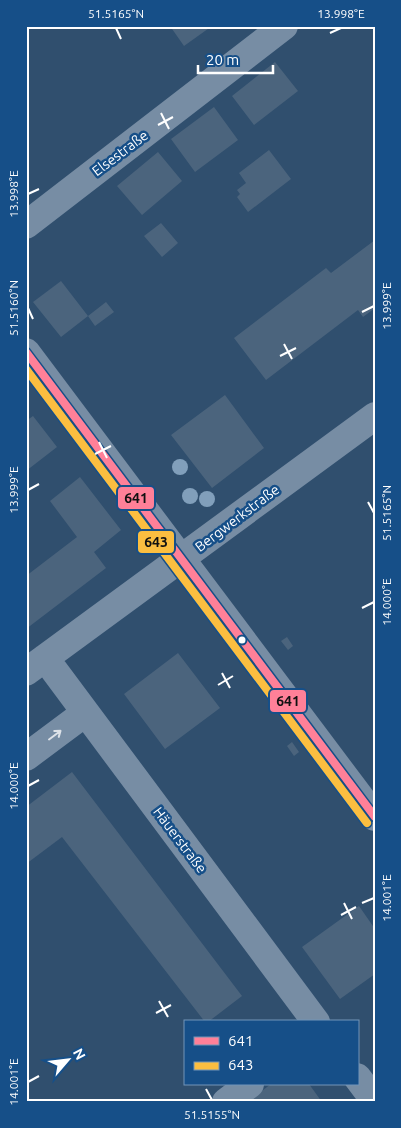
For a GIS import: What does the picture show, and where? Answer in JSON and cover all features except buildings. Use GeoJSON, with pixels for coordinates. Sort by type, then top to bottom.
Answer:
{"type":"FeatureCollection","features":[{"type":"Feature","properties":{"kind":"street","name":"Elsestraße"},"geometry":{"type":"LineString","coordinates":[[26,225],[285,27]]}},
{"type":"Feature","properties":{"kind":"street"},"geometry":{"type":"LineString","coordinates":[[26,352],[375,817]]}},
{"type":"Feature","properties":{"kind":"street","name":"Bergwerkstraße"},"geometry":{"type":"LineString","coordinates":[[36,665],[375,416]]}},
{"type":"Feature","properties":{"kind":"street","name":"Häuerstraße"},"geometry":{"type":"LineString","coordinates":[[36,665],[85,713],[315,1020]]}},
{"type":"Feature","properties":{"kind":"street"},"geometry":{"type":"LineString","coordinates":[[26,757],[85,713]]}},
{"type":"Feature","properties":{"kind":"street"},"geometry":{"type":"LineString","coordinates":[[358,1078],[375,1101]]}},
{"type":"Feature","properties":{"kind":"street"},"geometry":{"type":"LineString","coordinates":[[226,1102],[247,1086]]}},
{"type":"Feature","properties":{"kind":"transit line","name":"641"},"geometry":{"type":"LineString","coordinates":[[26,352],[375,817]]}},
{"type":"Feature","properties":{"kind":"transit line","name":"643"},"geometry":{"type":"LineString","coordinates":[[26,369],[367,823]]}}]}
